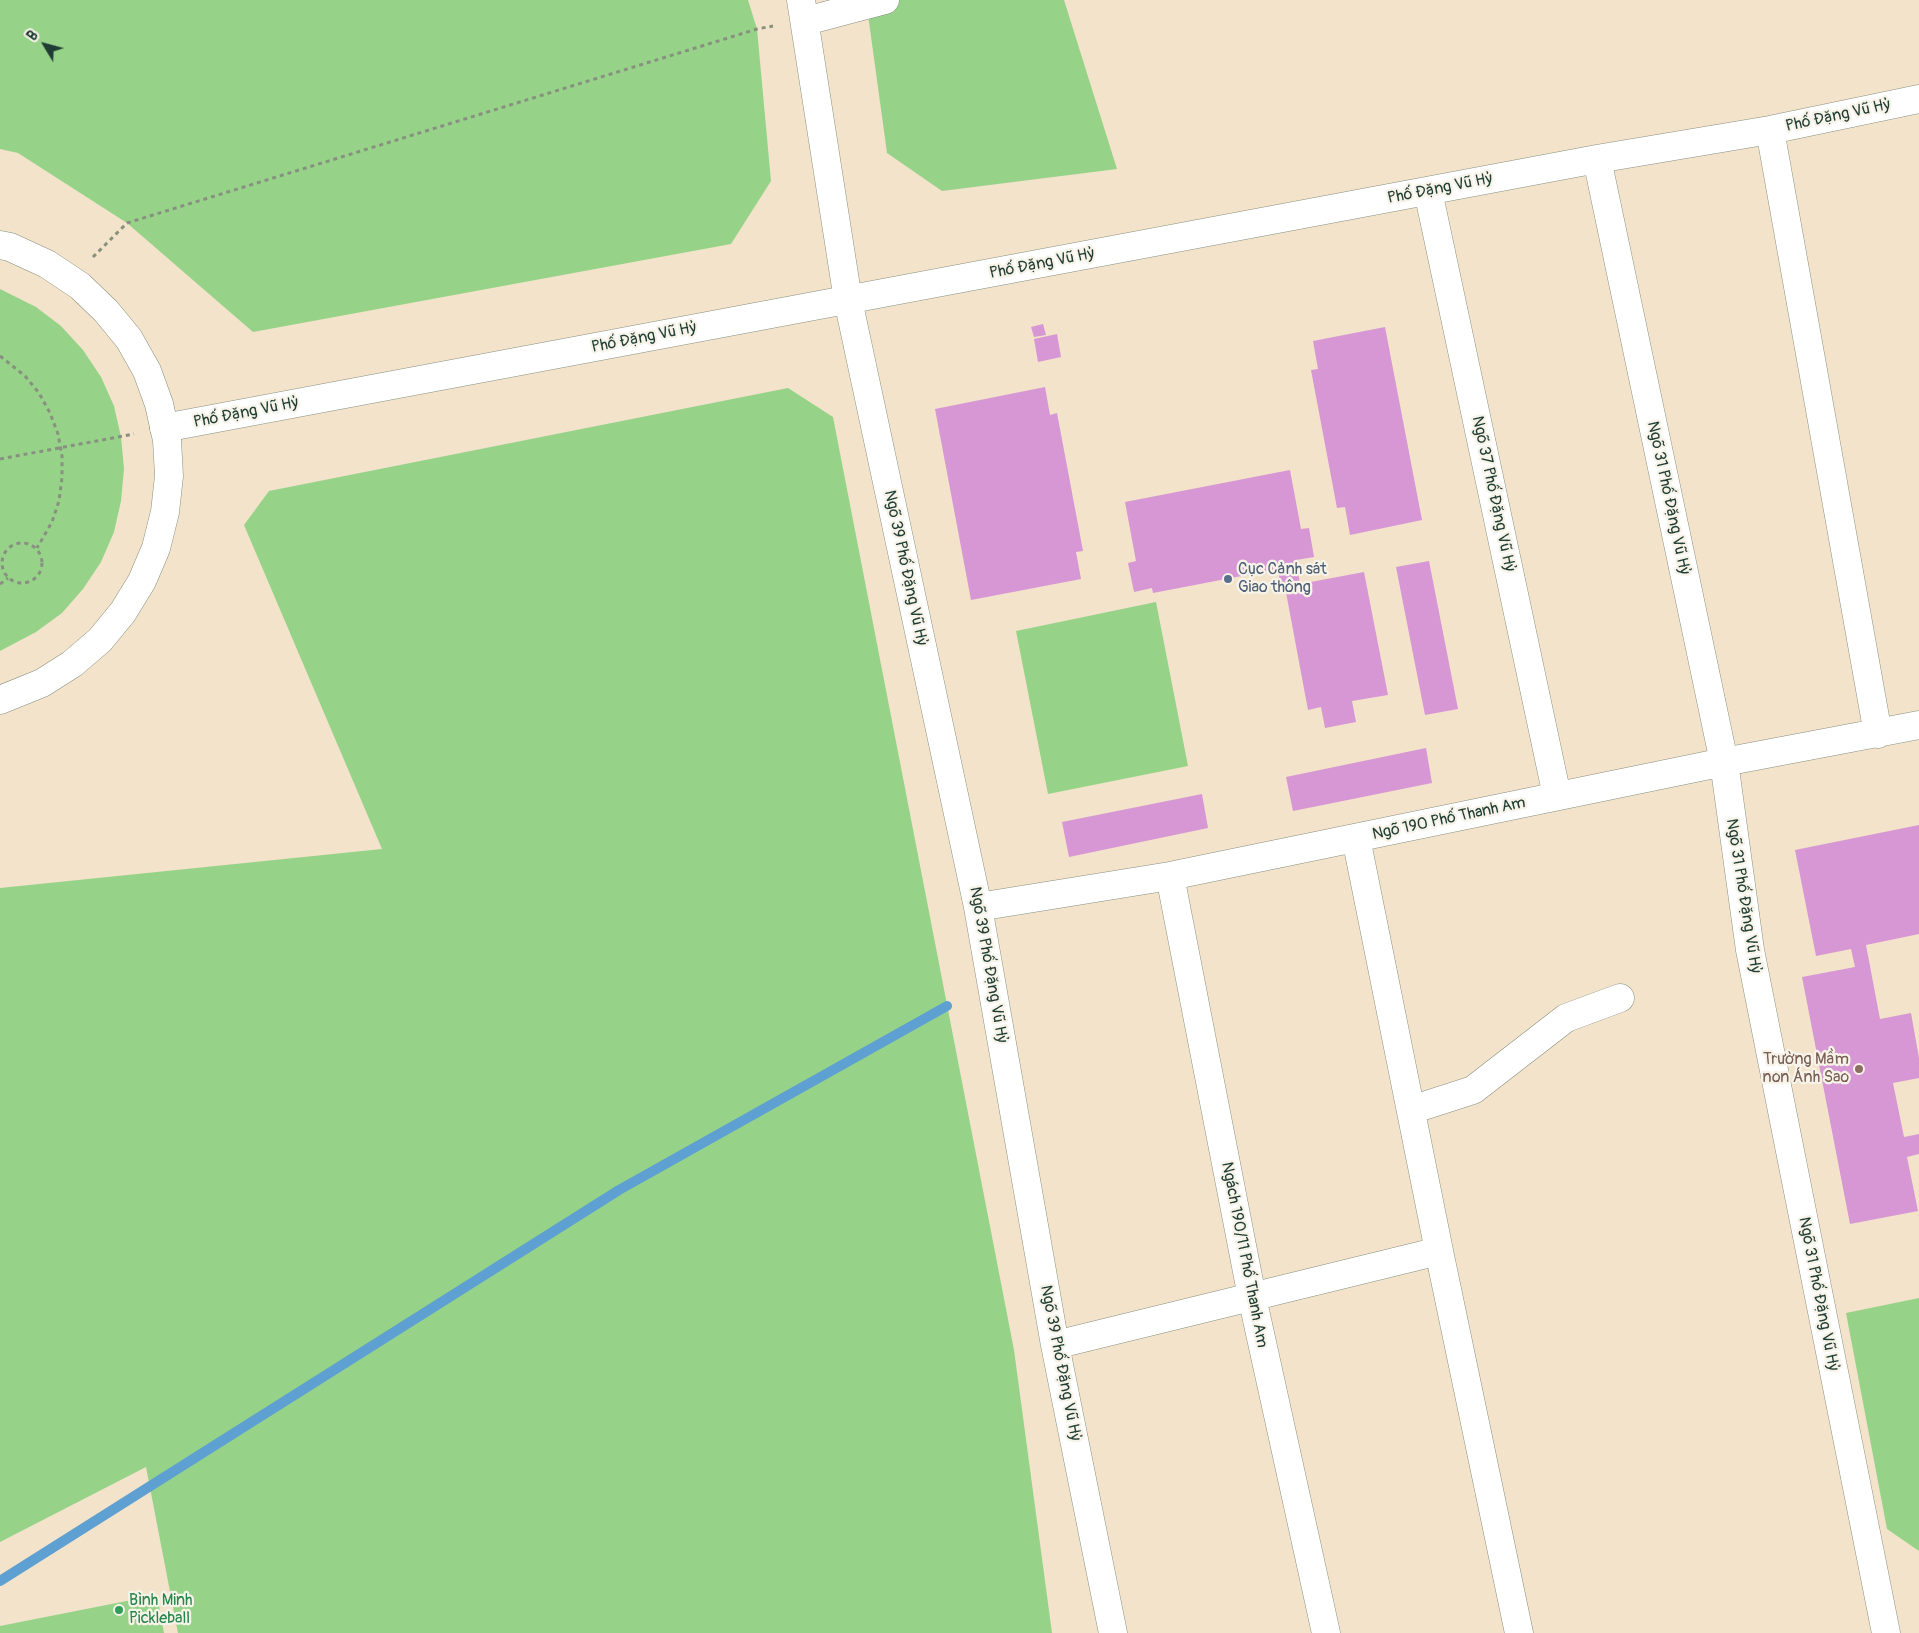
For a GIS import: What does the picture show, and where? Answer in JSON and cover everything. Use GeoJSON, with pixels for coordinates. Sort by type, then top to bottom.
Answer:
{"type":"FeatureCollection","features":[{"type":"Feature","properties":{"kind":"street"},"geometry":{"type":"LineString","coordinates":[[803,10],[885,0]]}},
{"type":"Feature","properties":{"kind":"street","name":"Ngõ 39 Phố Đặng Vũ Hỷ"},"geometry":{"type":"LineString","coordinates":[[803,10],[848,300],[978,907],[1055,1345],[1113,1633]]}},
{"type":"Feature","properties":{"kind":"street","name":"Phố Đặng Vũ Hỷ"},"geometry":{"type":"LineString","coordinates":[[164,428],[1597,159],[1770,130],[1919,99]]}},
{"type":"Feature","properties":{"kind":"street"},"geometry":{"type":"LineString","coordinates":[[1770,130],[1878,734]]}},
{"type":"Feature","properties":{"kind":"street","name":"Ngõ 31 Phố Đặng Vũ Hỷ"},"geometry":{"type":"LineString","coordinates":[[1597,159],[1724,762],[1750,950],[1886,1633]]}},
{"type":"Feature","properties":{"kind":"street","name":"Ngõ 37 Phố Đặng Vũ Hỷ"},"geometry":{"type":"LineString","coordinates":[[1428,191],[1557,796]]}},
{"type":"Feature","properties":{"kind":"street"},"geometry":{"type":"LineString","coordinates":[[0,245],[10,247],[46,264],[71,280],[106,311],[129,339],[146,371],[159,404],[167,440],[169,476],[165,512],[156,548],[142,581],[123,612],[100,640],[72,664],[42,683],[0,700]]}},
{"type":"Feature","properties":{"kind":"street","name":"Ngõ 190 Phố Thanh Am"},"geometry":{"type":"LineString","coordinates":[[978,907],[1170,876],[1724,762],[1919,725]]}},
{"type":"Feature","properties":{"kind":"street"},"geometry":{"type":"LineString","coordinates":[[1356,838],[1439,1251],[1519,1633]]}},
{"type":"Feature","properties":{"kind":"street","name":"Ngách 190/11 Phố Thanh Am"},"geometry":{"type":"LineString","coordinates":[[1170,876],[1252,1297],[1326,1633]]}},
{"type":"Feature","properties":{"kind":"street"},"geometry":{"type":"LineString","coordinates":[[1411,1110],[1473,1090],[1566,1018],[1620,998]]}},
{"type":"Feature","properties":{"kind":"street"},"geometry":{"type":"LineString","coordinates":[[1055,1345],[1439,1251]]}},
{"type":"Feature","properties":{"kind":"path"},"geometry":{"type":"LineString","coordinates":[[71,280],[127,223],[757,29],[803,10]]}},
{"type":"Feature","properties":{"kind":"path"},"geometry":{"type":"LineString","coordinates":[[0,356],[25,376],[39,393],[58,434],[62,478],[58,501],[52,522],[37,548]]}},
{"type":"Feature","properties":{"kind":"path"},"geometry":{"type":"LineString","coordinates":[[0,458],[164,428]]}},
{"type":"Feature","properties":{"kind":"path"},"geometry":{"type":"LineString","coordinates":[[19,542],[25,542],[37,548],[43,559],[41,572],[37,577],[20,583],[8,578],[4,573],[2,560],[8,548],[19,542]]}},
{"type":"Feature","properties":{"kind":"path"},"geometry":{"type":"LineString","coordinates":[[0,584],[8,578]]}},
{"type":"Feature","properties":{"kind":"green space"},"geometry":{"type":"Polygon","coordinates":[[[0,0],[748,0],[757,29],[771,181],[731,244],[253,332],[127,223],[18,153],[0,149],[0,0]]]}},
{"type":"Feature","properties":{"kind":"green space"},"geometry":{"type":"Polygon","coordinates":[[[866,0],[1064,0],[1117,169],[942,191],[887,153],[866,0]]]}},
{"type":"Feature","properties":{"kind":"green space"},"geometry":{"type":"Polygon","coordinates":[[[0,289],[36,307],[61,326],[83,350],[101,377],[114,406],[121,437],[124,469],[121,501],[114,532],[101,562],[83,589],[62,613],[36,632],[0,651],[0,289]]]}},
{"type":"Feature","properties":{"kind":"green space"},"geometry":{"type":"Polygon","coordinates":[[[788,388],[833,417],[1014,1350],[1052,1633],[178,1633],[146,1467],[0,1542],[0,888],[382,849],[244,525],[269,491],[788,388]]]}},
{"type":"Feature","properties":{"kind":"green space"},"geometry":{"type":"Polygon","coordinates":[[[1156,602],[1188,766],[1048,794],[1016,631],[1156,602]]]}},
{"type":"Feature","properties":{"kind":"green space"},"geometry":{"type":"Polygon","coordinates":[[[1919,1298],[1919,1551],[1887,1529],[1846,1313],[1919,1298]]]}},
{"type":"Feature","properties":{"kind":"green space","name":"Bình Minh Pickleball"},"geometry":{"type":"Polygon","coordinates":[[[157,1595],[164,1633],[0,1633],[0,1626],[157,1595]]]}},
{"type":"Feature","properties":{"kind":"building"},"geometry":{"type":"Polygon","coordinates":[[[1043,324],[1046,335],[1034,337],[1031,327],[1043,324]]]}},
{"type":"Feature","properties":{"kind":"building"},"geometry":{"type":"Polygon","coordinates":[[[1385,327],[1422,520],[1350,535],[1345,507],[1337,508],[1311,370],[1318,369],[1313,341],[1385,327]]]}},
{"type":"Feature","properties":{"kind":"building"},"geometry":{"type":"Polygon","coordinates":[[[1057,334],[1061,357],[1038,362],[1034,339],[1057,334]]]}},
{"type":"Feature","properties":{"kind":"building"},"geometry":{"type":"Polygon","coordinates":[[[1045,387],[1050,415],[1057,413],[1083,551],[1076,552],[1081,579],[971,600],[935,409],[1045,387]]]}},
{"type":"Feature","properties":{"kind":"building"},"geometry":{"type":"Polygon","coordinates":[[[1290,470],[1301,529],[1309,528],[1314,557],[1296,560],[1300,584],[1364,572],[1388,695],[1352,701],[1356,722],[1325,728],[1321,707],[1308,710],[1285,587],[1281,588],[1278,569],[1153,593],[1152,588],[1134,592],[1128,563],[1136,561],[1125,502],[1290,470]]]}},
{"type":"Feature","properties":{"kind":"building"},"geometry":{"type":"Polygon","coordinates":[[[1429,561],[1458,709],[1425,715],[1396,567],[1429,561]]]}},
{"type":"Feature","properties":{"kind":"building"},"geometry":{"type":"Polygon","coordinates":[[[1426,748],[1432,783],[1293,811],[1286,777],[1426,748]]]}},
{"type":"Feature","properties":{"kind":"building"},"geometry":{"type":"Polygon","coordinates":[[[1202,794],[1208,828],[1069,857],[1062,822],[1202,794]]]}},
{"type":"Feature","properties":{"kind":"building"},"geometry":{"type":"Polygon","coordinates":[[[1919,825],[1919,934],[1866,945],[1880,1019],[1911,1013],[1919,1058],[1919,1078],[1893,1083],[1904,1137],[1919,1134],[1919,1154],[1907,1157],[1918,1211],[1850,1224],[1802,977],[1855,967],[1851,949],[1816,956],[1795,850],[1919,825]]]}},
{"type":"Feature","properties":{"kind":"waterway"},"geometry":{"type":"LineString","coordinates":[[0,1581],[619,1190],[947,1006]]}},
{"type":"Feature","properties":{"kind":"place","name":"Cục Cảnh sát Giao thông"},"geometry":{"type":"Point","coordinates":[1228,579]}},
{"type":"Feature","properties":{"kind":"place","name":"Trường Mầm non Ánh Sao"},"geometry":{"type":"Point","coordinates":[1859,1069]}},
{"type":"Feature","properties":{"kind":"place","name":"Bình Minh Pickleball"},"geometry":{"type":"Point","coordinates":[119,1610]}}]}
